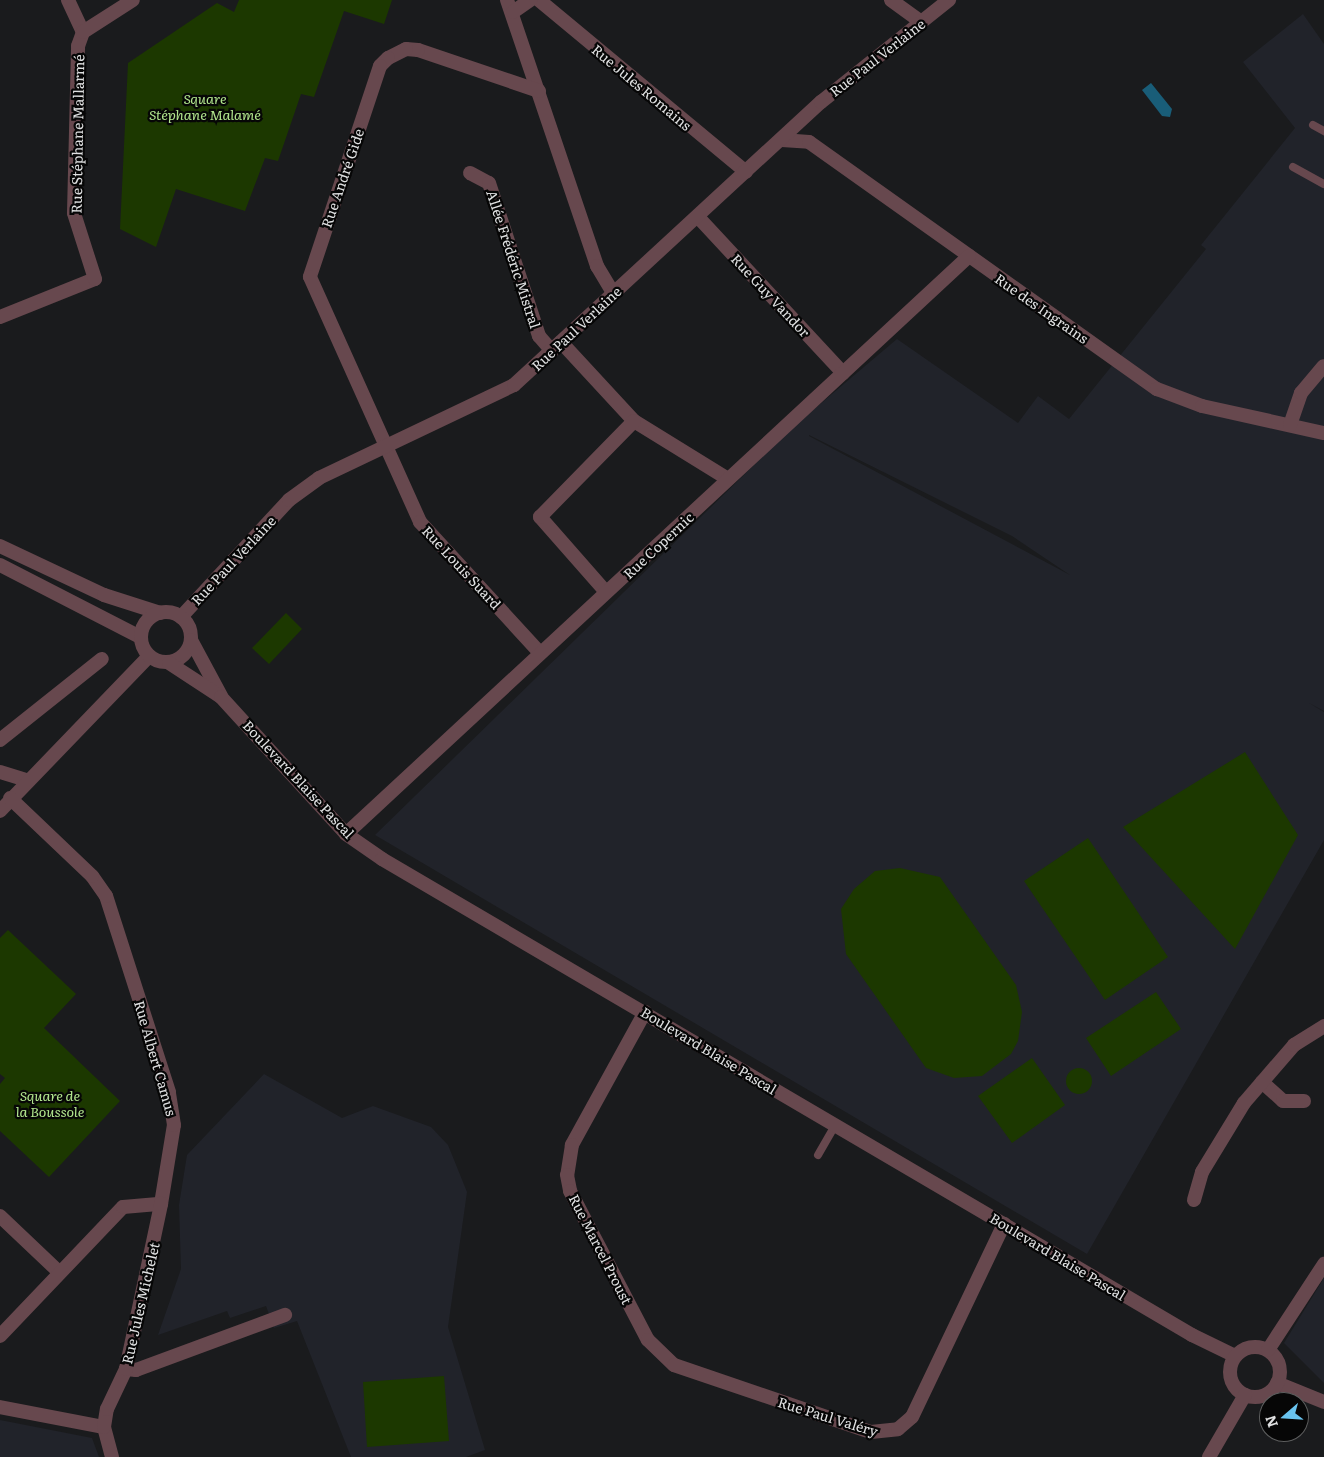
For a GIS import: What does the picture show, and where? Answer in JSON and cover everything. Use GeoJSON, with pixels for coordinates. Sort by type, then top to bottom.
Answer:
{"type":"FeatureCollection","features":[{"type":"Feature","properties":{"kind":"street"},"geometry":{"type":"LineString","coordinates":[[68,0],[84,32],[133,0]]}},
{"type":"Feature","properties":{"kind":"street"},"geometry":{"type":"LineString","coordinates":[[530,0],[510,6],[597,266],[614,294]]}},
{"type":"Feature","properties":{"kind":"street","name":"Rue Jules Romains"},"geometry":{"type":"LineString","coordinates":[[540,0],[746,172]]}},
{"type":"Feature","properties":{"kind":"street"},"geometry":{"type":"LineString","coordinates":[[891,0],[921,22]]}},
{"type":"Feature","properties":{"kind":"street","name":"Rue Paul Verlaine"},"geometry":{"type":"LineString","coordinates":[[181,617],[290,500],[336,468],[500,394],[557,346],[821,102],[949,0]]}},
{"type":"Feature","properties":{"kind":"street","name":"Rue Stéphane Mallarmé"},"geometry":{"type":"LineString","coordinates":[[0,317],[95,279],[74,214],[78,46],[84,32]]}},
{"type":"Feature","properties":{"kind":"street","name":"Rue André Gide"},"geometry":{"type":"LineString","coordinates":[[384,446],[310,277],[380,66],[396,53],[418,50],[539,91]]}},
{"type":"Feature","properties":{"kind":"street","name":"Rue des Ingrains"},"geometry":{"type":"LineString","coordinates":[[782,140],[809,142],[1157,388],[1202,406],[1324,433]]}},
{"type":"Feature","properties":{"kind":"street","name":"Allée Frédéric Mistral"},"geometry":{"type":"LineString","coordinates":[[470,173],[489,182],[539,336],[557,346],[634,421],[728,479]]}},
{"type":"Feature","properties":{"kind":"street","name":"Rue Guy Vandor"},"geometry":{"type":"LineString","coordinates":[[698,217],[843,373]]}},
{"type":"Feature","properties":{"kind":"street","name":"Rue Copernic"},"geometry":{"type":"LineString","coordinates":[[346,834],[539,652],[969,256]]}},
{"type":"Feature","properties":{"kind":"street"},"geometry":{"type":"LineString","coordinates":[[1290,425],[1300,392],[1324,366]]}},
{"type":"Feature","properties":{"kind":"street"},"geometry":{"type":"LineString","coordinates":[[606,592],[540,517],[634,421]]}},
{"type":"Feature","properties":{"kind":"street","name":"Rue Louis Suard"},"geometry":{"type":"LineString","coordinates":[[384,446],[420,522],[539,652]]}},
{"type":"Feature","properties":{"kind":"street"},"geometry":{"type":"LineString","coordinates":[[0,546],[104,595],[181,617]]}},
{"type":"Feature","properties":{"kind":"street"},"geometry":{"type":"LineString","coordinates":[[0,565],[140,637],[148,656],[26,780],[0,811]]}},
{"type":"Feature","properties":{"kind":"street"},"geometry":{"type":"LineString","coordinates":[[140,637],[145,623],[160,612]]}},
{"type":"Feature","properties":{"kind":"street","name":"Boulevard Blaise Pascal"},"geometry":{"type":"LineString","coordinates":[[181,617],[221,697]]}},
{"type":"Feature","properties":{"kind":"street"},"geometry":{"type":"LineString","coordinates":[[169,662],[182,657],[191,640]]}},
{"type":"Feature","properties":{"kind":"street","name":"Boulevard Blaise Pascal"},"geometry":{"type":"LineString","coordinates":[[148,656],[169,662],[221,697],[346,834],[382,859],[1004,1224],[1235,1356]]}},
{"type":"Feature","properties":{"kind":"street"},"geometry":{"type":"LineString","coordinates":[[0,740],[102,659]]}},
{"type":"Feature","properties":{"kind":"street"},"geometry":{"type":"LineString","coordinates":[[0,772],[26,780]]}},
{"type":"Feature","properties":{"kind":"street","name":"Rue Albert Camus"},"geometry":{"type":"LineString","coordinates":[[10,798],[92,876],[106,896],[174,1109],[161,1204]]}},
{"type":"Feature","properties":{"kind":"street","name":"Rue Marcel Proust"},"geometry":{"type":"LineString","coordinates":[[645,1012],[572,1145],[567,1175],[570,1190],[655,1350]]}},
{"type":"Feature","properties":{"kind":"street"},"geometry":{"type":"LineString","coordinates":[[1194,1200],[1202,1172],[1226,1130],[1262,1082],[1294,1045],[1324,1026]]}},
{"type":"Feature","properties":{"kind":"street"},"geometry":{"type":"LineString","coordinates":[[1262,1082],[1283,1101],[1304,1101]]}},
{"type":"Feature","properties":{"kind":"street"},"geometry":{"type":"LineString","coordinates":[[0,1336],[123,1207],[161,1204]]}},
{"type":"Feature","properties":{"kind":"street","name":"Rue Jules Michelet"},"geometry":{"type":"LineString","coordinates":[[112,1457],[104,1427],[107,1409],[126,1369],[161,1204]]}},
{"type":"Feature","properties":{"kind":"street"},"geometry":{"type":"LineString","coordinates":[[0,1216],[59,1272]]}},
{"type":"Feature","properties":{"kind":"street","name":"Rue Paul Valéry"},"geometry":{"type":"LineString","coordinates":[[655,1350],[674,1366],[871,1432],[898,1429],[912,1417],[1004,1224]]}},
{"type":"Feature","properties":{"kind":"street"},"geometry":{"type":"LineString","coordinates":[[1268,1350],[1324,1264]]}},
{"type":"Feature","properties":{"kind":"street"},"geometry":{"type":"LineString","coordinates":[[126,1369],[136,1370],[285,1315]]}},
{"type":"Feature","properties":{"kind":"street"},"geometry":{"type":"LineString","coordinates":[[1250,1347],[1268,1350],[1280,1368],[1278,1383],[1264,1396],[1245,1395],[1229,1373],[1235,1356],[1250,1347]]}},
{"type":"Feature","properties":{"kind":"street"},"geometry":{"type":"LineString","coordinates":[[1278,1383],[1324,1402]]}},
{"type":"Feature","properties":{"kind":"street"},"geometry":{"type":"LineString","coordinates":[[1209,1457],[1245,1395]]}},
{"type":"Feature","properties":{"kind":"street"},"geometry":{"type":"LineString","coordinates":[[0,1407],[104,1427]]}},
{"type":"Feature","properties":{"kind":"lane"},"geometry":{"type":"LineString","coordinates":[[1313,125],[1324,131]]}},
{"type":"Feature","properties":{"kind":"lane"},"geometry":{"type":"LineString","coordinates":[[1293,167],[1324,184]]}},
{"type":"Feature","properties":{"kind":"lane"},"geometry":{"type":"LineString","coordinates":[[818,1155],[835,1125]]}},
{"type":"Feature","properties":{"kind":"shaded area"},"geometry":{"type":"Polygon","coordinates":[[[1303,14],[1324,44],[1324,711],[1309,703],[1324,712],[1324,840],[1087,1254],[375,835],[793,427],[897,339],[1018,423],[1038,396],[1069,419],[1206,249],[1201,245],[1295,128],[1243,62],[1303,14]],[[809,435],[1070,575],[1012,536],[809,435]]]}},
{"type":"Feature","properties":{"kind":"shaded area"},"geometry":{"type":"Polygon","coordinates":[[[264,1074],[342,1118],[373,1106],[431,1127],[448,1145],[467,1192],[448,1327],[485,1450],[466,1457],[351,1457],[297,1321],[274,1328],[266,1306],[230,1318],[227,1311],[158,1335],[181,1269],[179,1205],[187,1155],[264,1074]]]}},
{"type":"Feature","properties":{"kind":"shaded area"},"geometry":{"type":"Polygon","coordinates":[[[1324,1278],[1324,1383],[1284,1343],[1324,1278]]]}},
{"type":"Feature","properties":{"kind":"shaded area"},"geometry":{"type":"Polygon","coordinates":[[[0,1420],[92,1438],[99,1457],[0,1457],[0,1420]]]}},
{"type":"Feature","properties":{"kind":"green space","name":"Square Stéphane Malamé"},"geometry":{"type":"Polygon","coordinates":[[[239,0],[392,0],[384,24],[344,11],[314,97],[301,94],[278,161],[265,158],[245,211],[176,189],[156,247],[120,229],[128,63],[217,3],[234,12],[239,0]]]}},
{"type":"Feature","properties":{"kind":"green space"},"geometry":{"type":"Polygon","coordinates":[[[286,613],[302,629],[269,664],[252,648],[286,613]]]}},
{"type":"Feature","properties":{"kind":"green space"},"geometry":{"type":"Polygon","coordinates":[[[1245,752],[1298,835],[1235,949],[1123,827],[1245,752]]]}},
{"type":"Feature","properties":{"kind":"green space"},"geometry":{"type":"Polygon","coordinates":[[[1088,838],[1168,957],[1105,1000],[1024,881],[1088,838]]]}},
{"type":"Feature","properties":{"kind":"green space"},"geometry":{"type":"Polygon","coordinates":[[[900,868],[940,877],[1016,985],[1022,1012],[1018,1041],[1011,1054],[982,1076],[954,1078],[926,1068],[846,954],[841,909],[854,889],[875,871],[900,868]]]}},
{"type":"Feature","properties":{"kind":"green space","name":"Square de la Boussole"},"geometry":{"type":"Polygon","coordinates":[[[8,930],[76,994],[44,1028],[120,1101],[49,1177],[0,1131],[0,1084],[5,1078],[0,1074],[0,938],[8,930]]]}},
{"type":"Feature","properties":{"kind":"green space"},"geometry":{"type":"Polygon","coordinates":[[[1156,992],[1181,1029],[1111,1076],[1086,1038],[1156,992]]]}},
{"type":"Feature","properties":{"kind":"green space"},"geometry":{"type":"Polygon","coordinates":[[[1032,1058],[1065,1105],[1012,1143],[978,1096],[1032,1058]]]}},
{"type":"Feature","properties":{"kind":"green space"},"geometry":{"type":"Polygon","coordinates":[[[1079,1068],[1088,1072],[1092,1081],[1088,1090],[1079,1094],[1070,1090],[1066,1081],[1070,1072],[1079,1068]]]}},
{"type":"Feature","properties":{"kind":"green space"},"geometry":{"type":"Polygon","coordinates":[[[444,1376],[449,1441],[367,1447],[363,1382],[444,1376]]]}},
{"type":"Feature","properties":{"kind":"water"},"geometry":{"type":"Polygon","coordinates":[[[1151,83],[1172,109],[1170,117],[1162,116],[1142,90],[1151,83]]]}}]}
